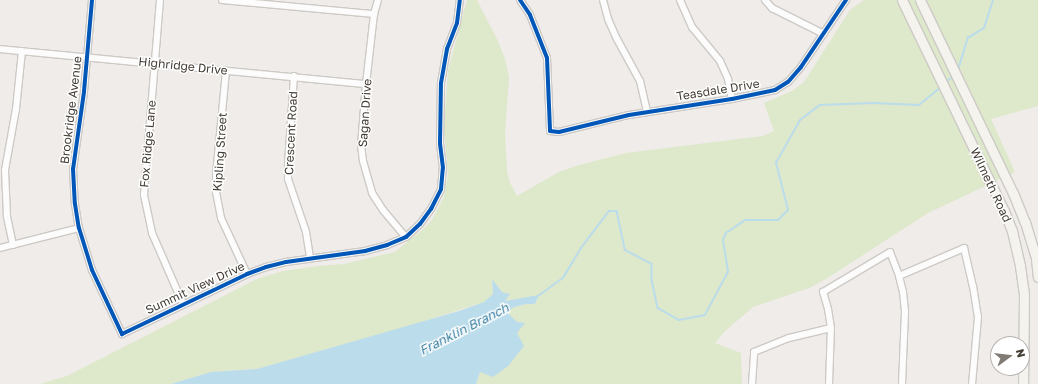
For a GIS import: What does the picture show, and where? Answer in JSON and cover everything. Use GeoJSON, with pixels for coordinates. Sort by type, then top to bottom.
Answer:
{"type":"FeatureCollection","features":[{"type":"Feature","properties":{"kind":"street","name":"Brookridge Avenue"},"geometry":{"type":"LineString","coordinates":[[92,0],[87,57],[73,169],[79,228],[92,270],[122,334]]}},
{"type":"Feature","properties":{"kind":"street","name":"Fox Ridge Lane"},"geometry":{"type":"LineString","coordinates":[[160,0],[144,195],[152,233],[183,304]]}},
{"type":"Feature","properties":{"kind":"street"},"geometry":{"type":"LineString","coordinates":[[222,0],[374,14]]}},
{"type":"Feature","properties":{"kind":"street"},"geometry":{"type":"LineString","coordinates":[[302,0],[302,7]]}},
{"type":"Feature","properties":{"kind":"street","name":"Sagan Drive"},"geometry":{"type":"LineString","coordinates":[[378,0],[374,14],[361,145],[366,177],[372,193],[383,210],[406,237]]}},
{"type":"Feature","properties":{"kind":"street","name":"Summit View Drive"},"geometry":{"type":"LineString","coordinates":[[122,334],[248,274],[286,262],[365,250],[387,245],[406,237],[420,224],[432,209],[441,189],[443,168],[439,136],[441,83],[447,48],[457,23],[460,0]]}},
{"type":"Feature","properties":{"kind":"street","name":"Teasdale Drive"},"geometry":{"type":"LineString","coordinates":[[520,0],[530,15],[547,58],[550,131],[567,131],[647,112],[732,99],[775,90],[788,82],[802,67],[846,0]]}},
{"type":"Feature","properties":{"kind":"street"},"geometry":{"type":"LineString","coordinates":[[604,0],[608,19],[640,81],[647,112]]}},
{"type":"Feature","properties":{"kind":"street"},"geometry":{"type":"LineString","coordinates":[[680,0],[692,27],[720,60],[728,79],[732,99]]}},
{"type":"Feature","properties":{"kind":"street"},"geometry":{"type":"LineString","coordinates":[[765,0],[772,8],[824,34]]}},
{"type":"Feature","properties":{"kind":"street","name":"Wilmeth Road"},"geometry":{"type":"LineString","coordinates":[[902,0],[984,168],[1012,231],[1020,266],[1024,295],[1022,384]]}},
{"type":"Feature","properties":{"kind":"street","name":"Wilmeth Road"},"geometry":{"type":"LineString","coordinates":[[921,3],[1013,193],[1025,222],[1036,259],[1038,277]]}},
{"type":"Feature","properties":{"kind":"street","name":"Highridge Drive"},"geometry":{"type":"LineString","coordinates":[[0,49],[366,84]]}},
{"type":"Feature","properties":{"kind":"street"},"geometry":{"type":"LineString","coordinates":[[13,245],[6,210],[5,170],[16,109],[22,51]]}},
{"type":"Feature","properties":{"kind":"street","name":"Kipling Street"},"geometry":{"type":"LineString","coordinates":[[226,71],[216,174],[216,192],[221,218],[248,274]]}},
{"type":"Feature","properties":{"kind":"street","name":"Crescent Road"},"geometry":{"type":"LineString","coordinates":[[294,76],[288,179],[306,232],[310,258]]}},
{"type":"Feature","properties":{"kind":"street"},"geometry":{"type":"LineString","coordinates":[[0,248],[79,228]]}},
{"type":"Feature","properties":{"kind":"street"},"geometry":{"type":"LineString","coordinates":[[899,276],[964,248],[973,286],[978,317],[972,384]]}},
{"type":"Feature","properties":{"kind":"street"},"geometry":{"type":"LineString","coordinates":[[829,384],[831,328],[823,292],[890,252],[899,276],[905,312],[902,384]]}},
{"type":"Feature","properties":{"kind":"street"},"geometry":{"type":"LineString","coordinates":[[752,384],[754,352],[789,338],[831,328]]}},
{"type":"Feature","properties":{"kind":"green space"},"geometry":{"type":"Polygon","coordinates":[[[467,0],[477,0],[498,41],[505,59],[509,77],[505,133],[507,171],[510,183],[517,196],[559,172],[579,165],[626,153],[763,136],[774,131],[764,103],[792,91],[804,82],[850,10],[864,0],[1038,0],[1038,106],[991,119],[1015,172],[928,213],[826,279],[809,288],[753,307],[725,331],[715,343],[741,353],[742,384],[476,384],[480,372],[517,333],[517,322],[506,312],[514,307],[526,304],[535,304],[539,296],[505,301],[510,294],[502,292],[492,280],[493,294],[484,302],[409,326],[257,369],[211,372],[171,384],[40,384],[67,376],[257,279],[283,271],[344,264],[395,252],[421,231],[432,220],[444,197],[448,174],[444,129],[448,70],[467,0]]]}},
{"type":"Feature","properties":{"kind":"water"},"geometry":{"type":"Polygon","coordinates":[[[492,279],[502,292],[510,294],[505,301],[539,295],[535,304],[526,304],[514,307],[507,312],[517,322],[525,323],[517,333],[524,346],[508,366],[493,377],[480,372],[476,384],[171,384],[211,372],[257,369],[459,311],[484,302],[493,294],[492,279]]]}},
{"type":"Feature","properties":{"kind":"waterway","name":"Franklin Branch"},"geometry":{"type":"LineString","coordinates":[[958,70],[968,38],[984,28],[993,0]]}},
{"type":"Feature","properties":{"kind":"waterway","name":"Franklin Branch"},"geometry":{"type":"LineString","coordinates":[[945,83],[953,76]]}},
{"type":"Feature","properties":{"kind":"waterway","name":"Franklin Branch"},"geometry":{"type":"LineString","coordinates":[[538,296],[563,278],[581,248],[609,211],[617,211],[625,250],[652,264],[652,280],[658,308],[679,320],[705,315],[728,272],[723,240],[726,233],[745,220],[778,220],[788,210],[776,163],[800,120],[820,105],[873,103],[919,105],[940,88]]}},
{"type":"Feature","properties":{"kind":"cycle path"},"geometry":{"type":"LineString","coordinates":[[92,0],[84,92],[73,169],[75,204],[79,228],[92,270],[122,334],[247,274],[286,262],[365,251],[387,245],[406,237],[420,224],[431,209],[441,189],[443,168],[440,144],[441,83],[447,49],[457,23],[460,0]]}},
{"type":"Feature","properties":{"kind":"cycle path"},"geometry":{"type":"LineString","coordinates":[[520,0],[530,15],[547,58],[550,131],[559,132],[629,115],[732,99],[775,90],[788,82],[801,67],[846,0]]}}]}
